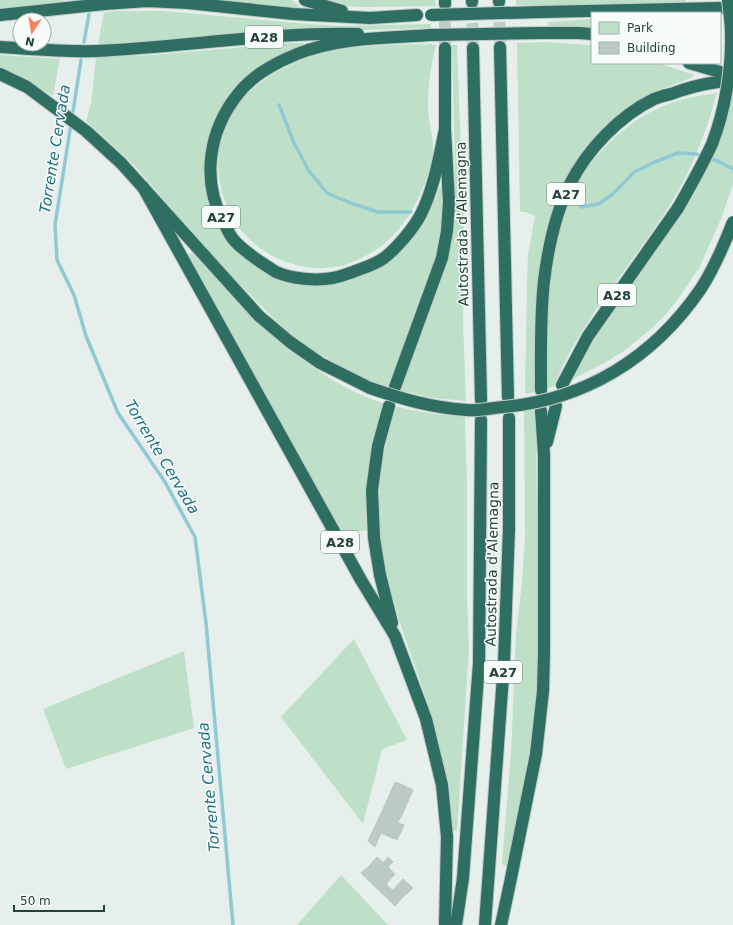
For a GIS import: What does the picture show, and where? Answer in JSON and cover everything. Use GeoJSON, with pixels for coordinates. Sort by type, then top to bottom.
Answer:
{"type":"FeatureCollection","features":[{"type":"Feature","properties":{"kind":"highway"},"geometry":{"type":"LineString","coordinates":[[305,0],[339,11],[416,15],[681,10],[719,2]]}},
{"type":"Feature","properties":{"kind":"highway","name":"A28"},"geometry":{"type":"LineString","coordinates":[[0,15],[67,7],[147,1],[188,3],[293,14],[370,18],[416,15]]}},
{"type":"Feature","properties":{"kind":"highway","name":"A28"},"geometry":{"type":"LineString","coordinates":[[562,385],[588,336],[678,208],[698,174],[710,149],[727,90],[730,56],[731,34],[719,2]]}},
{"type":"Feature","properties":{"kind":"highway"},"geometry":{"type":"LineString","coordinates":[[431,35],[542,33],[591,34]]}},
{"type":"Feature","properties":{"kind":"highway","name":"A28"},"geometry":{"type":"LineString","coordinates":[[0,47],[61,51],[97,51],[270,36],[350,34],[431,35]]}},
{"type":"Feature","properties":{"kind":"highway","name":"A27"},"geometry":{"type":"LineString","coordinates":[[431,35],[352,40],[321,47],[297,54],[256,76],[238,93],[222,118],[214,137],[210,160],[212,188],[218,212],[232,239],[252,257],[277,272],[306,279],[334,278],[366,267],[384,258],[406,236],[420,216],[430,195],[445,129]]}},
{"type":"Feature","properties":{"kind":"highway"},"geometry":{"type":"LineString","coordinates":[[500,47],[508,397]]}},
{"type":"Feature","properties":{"kind":"highway","name":"A27"},"geometry":{"type":"LineString","coordinates":[[395,388],[439,266],[447,231],[449,202],[445,129],[445,48]]}},
{"type":"Feature","properties":{"kind":"highway","name":"Autostrada d'Alemagna"},"geometry":{"type":"LineString","coordinates":[[473,48],[481,400]]}},
{"type":"Feature","properties":{"kind":"highway","name":"A27"},"geometry":{"type":"LineString","coordinates":[[541,390],[541,319],[548,252],[558,217],[570,184],[585,160],[594,149],[608,133],[631,113],[654,99],[719,77],[691,64]]}},
{"type":"Feature","properties":{"kind":"highway","name":"A28"},"geometry":{"type":"LineString","coordinates":[[0,74],[27,86],[86,131],[121,163],[259,316],[290,342],[320,363],[370,388],[409,401],[435,407],[468,410],[514,406],[547,401],[581,389],[614,372],[646,349],[675,322],[700,289],[722,252],[733,222]]}},
{"type":"Feature","properties":{"kind":"highway","name":"A28"},"geometry":{"type":"LineString","coordinates":[[143,187],[358,573],[395,636],[426,719],[442,785],[447,838],[445,925]]}},
{"type":"Feature","properties":{"kind":"highway"},"geometry":{"type":"LineString","coordinates":[[389,406],[378,446],[372,490],[374,538],[379,568],[395,636]]}},
{"type":"Feature","properties":{"kind":"highway"},"geometry":{"type":"LineString","coordinates":[[544,455],[556,406]]}},
{"type":"Feature","properties":{"kind":"highway","name":"A27"},"geometry":{"type":"LineString","coordinates":[[501,925],[536,754],[542,691],[544,653],[544,455],[541,411]]}},
{"type":"Feature","properties":{"kind":"highway","name":"Autostrada d'Alemagna"},"geometry":{"type":"LineString","coordinates":[[485,925],[504,662],[509,529],[509,418]]}},
{"type":"Feature","properties":{"kind":"highway","name":"Autostrada d'Alemagna"},"geometry":{"type":"LineString","coordinates":[[456,925],[463,878],[479,663],[481,420]]}},
{"type":"Feature","properties":{"kind":"green space"},"geometry":{"type":"Polygon","coordinates":[[[0,0],[67,0],[47,5],[0,11],[0,0]]]}},
{"type":"Feature","properties":{"kind":"green space"},"geometry":{"type":"Polygon","coordinates":[[[198,0],[291,0],[299,5],[297,9],[198,0]]]}},
{"type":"Feature","properties":{"kind":"green space"},"geometry":{"type":"Polygon","coordinates":[[[319,0],[435,0],[436,6],[343,6],[319,0]]]}},
{"type":"Feature","properties":{"kind":"green space"},"geometry":{"type":"Polygon","coordinates":[[[516,0],[686,0],[686,5],[516,5],[516,0]]]}},
{"type":"Feature","properties":{"kind":"green space"},"geometry":{"type":"Polygon","coordinates":[[[165,11],[338,26],[431,24],[431,28],[326,31],[128,44],[98,44],[104,12],[165,11]]]}},
{"type":"Feature","properties":{"kind":"green space"},"geometry":{"type":"Polygon","coordinates":[[[591,19],[591,28],[549,27],[548,22],[591,19]]]}},
{"type":"Feature","properties":{"kind":"green space"},"geometry":{"type":"Polygon","coordinates":[[[542,42],[591,45],[591,64],[661,64],[695,75],[656,93],[642,103],[577,163],[562,186],[552,213],[540,262],[535,326],[535,392],[525,394],[528,255],[535,216],[525,212],[520,212],[517,43],[542,42]]]}},
{"type":"Feature","properties":{"kind":"green space"},"geometry":{"type":"Polygon","coordinates":[[[303,43],[305,45],[228,98],[216,117],[207,152],[215,214],[272,271],[351,277],[419,224],[436,198],[439,187],[444,186],[443,209],[437,254],[388,388],[359,376],[306,346],[281,326],[216,260],[134,165],[86,121],[91,104],[96,57],[152,55],[303,43]]]}},
{"type":"Feature","properties":{"kind":"green space"},"geometry":{"type":"Polygon","coordinates":[[[436,45],[430,74],[428,115],[433,142],[432,159],[427,179],[414,208],[401,227],[386,242],[367,255],[350,263],[329,268],[316,268],[292,264],[274,257],[258,247],[244,234],[230,214],[220,186],[218,171],[221,141],[225,126],[239,103],[257,85],[278,71],[313,56],[357,47],[436,45]]]}},
{"type":"Feature","properties":{"kind":"green space"},"geometry":{"type":"Polygon","coordinates":[[[452,45],[457,45],[464,234],[463,322],[466,401],[434,398],[400,391],[444,273],[453,232],[455,210],[455,171],[452,45]]]}},
{"type":"Feature","properties":{"kind":"green space"},"geometry":{"type":"Polygon","coordinates":[[[0,55],[60,59],[53,96],[9,71],[0,68],[0,55]]]}},
{"type":"Feature","properties":{"kind":"green space"},"geometry":{"type":"Polygon","coordinates":[[[733,91],[733,184],[721,219],[699,268],[678,299],[651,329],[624,351],[571,380],[583,353],[691,200],[709,165],[720,137],[733,91]]]}},
{"type":"Feature","properties":{"kind":"green space"},"geometry":{"type":"Polygon","coordinates":[[[717,93],[701,143],[679,190],[646,240],[602,300],[576,342],[554,386],[546,389],[547,322],[553,257],[560,225],[572,195],[588,167],[622,131],[647,114],[674,102],[717,93]]]}},
{"type":"Feature","properties":{"kind":"green space"},"geometry":{"type":"Polygon","coordinates":[[[193,252],[256,319],[303,360],[354,392],[383,403],[369,465],[366,514],[367,530],[344,534],[341,530],[188,255],[193,252]]]}},
{"type":"Feature","properties":{"kind":"green space"},"geometry":{"type":"Polygon","coordinates":[[[395,406],[430,413],[465,416],[469,650],[457,831],[452,830],[449,800],[438,740],[423,688],[392,598],[382,551],[379,528],[380,481],[395,406]]]}},
{"type":"Feature","properties":{"kind":"green space"},"geometry":{"type":"Polygon","coordinates":[[[537,408],[537,687],[528,755],[507,867],[502,864],[511,753],[516,635],[525,537],[524,411],[537,408]]]}},
{"type":"Feature","properties":{"kind":"green space"},"geometry":{"type":"Polygon","coordinates":[[[354,639],[407,740],[382,749],[363,824],[281,717],[354,639]]]}},
{"type":"Feature","properties":{"kind":"green space"},"geometry":{"type":"Polygon","coordinates":[[[184,651],[194,728],[66,769],[43,709],[184,651]]]}},
{"type":"Feature","properties":{"kind":"green space"},"geometry":{"type":"Polygon","coordinates":[[[341,875],[388,925],[297,925],[341,875]]]}},
{"type":"Feature","properties":{"kind":"building"},"geometry":{"type":"Polygon","coordinates":[[[395,782],[405,786],[393,811],[384,807],[395,782]]]}},
{"type":"Feature","properties":{"kind":"building"},"geometry":{"type":"Polygon","coordinates":[[[405,786],[413,790],[402,815],[393,811],[405,786]]]}},
{"type":"Feature","properties":{"kind":"building"},"geometry":{"type":"Polygon","coordinates":[[[384,807],[391,810],[375,847],[368,841],[384,807]]]}},
{"type":"Feature","properties":{"kind":"building"},"geometry":{"type":"Polygon","coordinates":[[[391,810],[402,815],[398,822],[388,817],[391,810]]]}},
{"type":"Feature","properties":{"kind":"building"},"geometry":{"type":"Polygon","coordinates":[[[388,817],[401,824],[394,839],[381,833],[388,817]]]}},
{"type":"Feature","properties":{"kind":"building"},"geometry":{"type":"Polygon","coordinates":[[[401,824],[404,825],[397,840],[394,838],[401,824]]]}},
{"type":"Feature","properties":{"kind":"building"},"geometry":{"type":"Polygon","coordinates":[[[377,857],[395,874],[386,884],[368,867],[377,857]]]}},
{"type":"Feature","properties":{"kind":"building"},"geometry":{"type":"Polygon","coordinates":[[[388,857],[393,862],[388,867],[383,863],[388,857]]]}},
{"type":"Feature","properties":{"kind":"building"},"geometry":{"type":"Polygon","coordinates":[[[368,867],[392,890],[394,889],[403,897],[395,906],[361,873],[368,867]]]}},
{"type":"Feature","properties":{"kind":"building"},"geometry":{"type":"Polygon","coordinates":[[[403,879],[413,888],[403,897],[394,889],[403,879]]]}},
{"type":"Feature","properties":{"kind":"waterway","name":"Torrente Cervada"},"geometry":{"type":"LineString","coordinates":[[84,42],[89,14]]}},
{"type":"Feature","properties":{"kind":"waterway","name":"Torrente Cervada"},"geometry":{"type":"LineString","coordinates":[[72,118],[81,60]]}},
{"type":"Feature","properties":{"kind":"waterway"},"geometry":{"type":"LineString","coordinates":[[279,105],[294,143],[309,171],[327,193],[353,204],[378,212],[411,212]]}},
{"type":"Feature","properties":{"kind":"waterway","name":"Torrente Cervada"},"geometry":{"type":"LineString","coordinates":[[71,124],[55,225],[57,260],[74,295],[86,336],[118,413],[165,482],[195,537],[206,623],[233,925]]}},
{"type":"Feature","properties":{"kind":"waterway"},"geometry":{"type":"LineString","coordinates":[[581,207],[599,204],[614,193],[634,172],[678,153],[696,154],[718,161],[733,169]]}},
{"type":"Feature","properties":{"kind":"tunnel"},"geometry":{"type":"LineString","coordinates":[[499,4],[500,44]]}},
{"type":"Feature","properties":{"kind":"tunnel"},"geometry":{"type":"LineString","coordinates":[[445,5],[445,48]]}},
{"type":"Feature","properties":{"kind":"tunnel"},"geometry":{"type":"LineString","coordinates":[[472,5],[473,48]]}}]}
